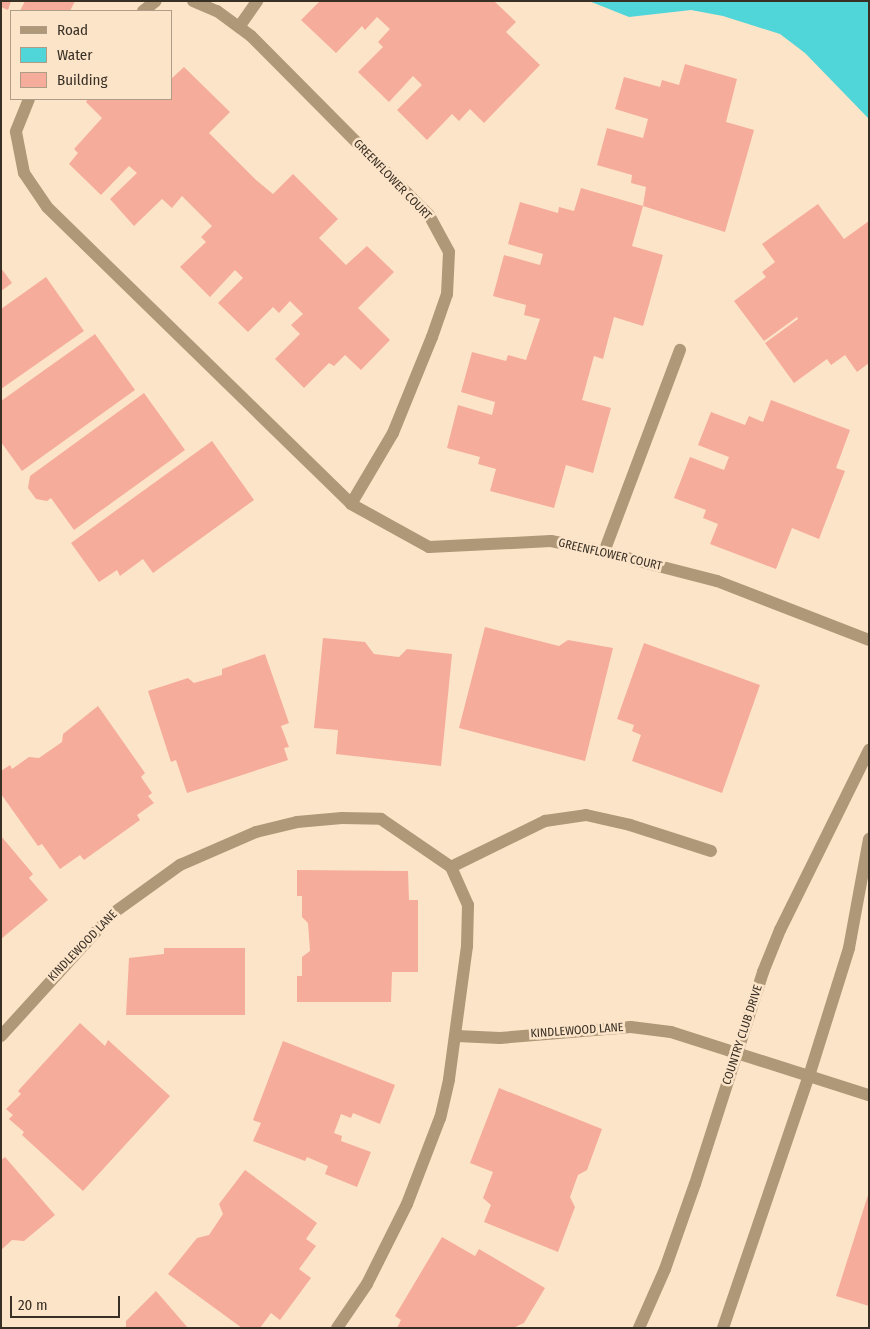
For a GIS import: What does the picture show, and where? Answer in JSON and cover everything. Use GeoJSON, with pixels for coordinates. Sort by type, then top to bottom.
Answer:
{"type":"FeatureCollection","features":[{"type":"Feature","properties":{"kind":"street"},"geometry":{"type":"LineString","coordinates":[[144,10],[156,1]]}},
{"type":"Feature","properties":{"kind":"street","name":"GREENFLOWER COURT"},"geometry":{"type":"LineString","coordinates":[[193,1],[217,11],[239,27],[429,215],[449,252],[447,294],[432,337],[393,433],[351,504]]}},
{"type":"Feature","properties":{"kind":"street"},"geometry":{"type":"LineString","coordinates":[[239,27],[257,1]]}},
{"type":"Feature","properties":{"kind":"street","name":"GREENFLOWER COURT"},"geometry":{"type":"LineString","coordinates":[[29,100],[16,132],[24,173],[47,207],[351,504],[429,547],[551,541],[604,552],[717,582],[869,640]]}},
{"type":"Feature","properties":{"kind":"street"},"geometry":{"type":"LineString","coordinates":[[604,552],[680,350]]}},
{"type":"Feature","properties":{"kind":"street","name":"COUNTRY CLUB DRIVE"},"geometry":{"type":"LineString","coordinates":[[639,1328],[665,1269],[780,930],[869,750]]}},
{"type":"Feature","properties":{"kind":"street"},"geometry":{"type":"LineString","coordinates":[[337,1328],[367,1284],[407,1204],[440,1118],[457,1036],[467,946],[468,905],[451,867],[545,821],[586,815],[630,825],[711,852]]}},
{"type":"Feature","properties":{"kind":"street","name":"KINDLEWOOD LANE"},"geometry":{"type":"LineString","coordinates":[[1,1036],[112,914],[180,865],[248,835],[298,822],[342,818],[381,819],[451,867]]}},
{"type":"Feature","properties":{"kind":"street"},"geometry":{"type":"LineString","coordinates":[[723,1328],[809,1076],[849,948],[869,838]]}},
{"type":"Feature","properties":{"kind":"street","name":"KINDLEWOOD LANE"},"geometry":{"type":"LineString","coordinates":[[457,1036],[500,1038],[631,1027],[671,1032],[869,1095]]}},
{"type":"Feature","properties":{"kind":"water"},"geometry":{"type":"Polygon","coordinates":[[[589,1],[869,1],[869,119],[805,53],[780,34],[723,16],[691,10],[629,17],[589,1]]]}},
{"type":"Feature","properties":{"kind":"building"},"geometry":{"type":"Polygon","coordinates":[[[1,1],[11,1],[8,10],[1,7],[1,1]]]}},
{"type":"Feature","properties":{"kind":"building"},"geometry":{"type":"Polygon","coordinates":[[[25,1],[75,1],[70,10],[20,10],[25,1]]]}},
{"type":"Feature","properties":{"kind":"building"},"geometry":{"type":"Polygon","coordinates":[[[320,1],[494,1],[516,22],[506,32],[540,65],[484,123],[470,109],[459,121],[452,114],[427,140],[397,110],[422,85],[413,76],[389,102],[358,72],[383,47],[378,42],[390,29],[377,17],[365,30],[362,26],[336,53],[301,20],[320,1]]]}},
{"type":"Feature","properties":{"kind":"building"},"geometry":{"type":"Polygon","coordinates":[[[685,64],[737,79],[726,122],[754,130],[725,232],[643,206],[646,187],[631,183],[632,175],[597,165],[607,128],[643,138],[648,119],[615,109],[624,77],[660,87],[662,80],[679,85],[685,64]]]}},
{"type":"Feature","properties":{"kind":"building"},"geometry":{"type":"Polygon","coordinates":[[[184,67],[230,112],[209,133],[256,180],[273,194],[293,174],[338,219],[319,238],[346,265],[367,246],[394,272],[358,308],[390,340],[361,370],[345,355],[334,366],[329,363],[304,388],[275,359],[300,334],[291,325],[303,314],[290,301],[279,313],[273,307],[248,332],[218,303],[243,278],[235,270],[210,297],[180,267],[206,242],[201,237],[212,226],[182,196],[172,208],[162,199],[134,226],[110,199],[137,173],[129,166],[101,195],[69,164],[78,153],[74,149],[102,118],[86,102],[87,100],[172,100],[172,78],[184,67]]]}},
{"type":"Feature","properties":{"kind":"building"},"geometry":{"type":"Polygon","coordinates":[[[581,188],[643,206],[632,246],[663,255],[643,326],[614,317],[603,359],[594,356],[582,400],[611,408],[593,473],[566,465],[554,508],[490,491],[496,469],[478,464],[480,457],[447,448],[458,405],[492,415],[495,402],[461,392],[472,352],[506,361],[508,355],[526,360],[540,319],[524,315],[526,305],[493,296],[504,255],[540,265],[543,254],[508,244],[520,202],[558,213],[559,207],[574,211],[581,188]]]}},
{"type":"Feature","properties":{"kind":"building"},"geometry":{"type":"Polygon","coordinates":[[[818,204],[844,239],[869,221],[869,363],[857,372],[845,355],[831,365],[827,359],[794,383],[765,343],[798,319],[797,317],[764,341],[734,301],[766,277],[762,272],[775,262],[762,244],[818,204]]]}},
{"type":"Feature","properties":{"kind":"building"},"geometry":{"type":"Polygon","coordinates":[[[1,268],[12,283],[1,291],[1,268]]]}},
{"type":"Feature","properties":{"kind":"building"},"geometry":{"type":"Polygon","coordinates":[[[46,277],[84,331],[1,389],[1,309],[46,277]]]}},
{"type":"Feature","properties":{"kind":"building"},"geometry":{"type":"Polygon","coordinates":[[[95,334],[135,390],[22,471],[1,442],[1,401],[95,334]]]}},
{"type":"Feature","properties":{"kind":"building"},"geometry":{"type":"Polygon","coordinates":[[[144,393],[185,450],[74,530],[51,498],[47,501],[36,499],[28,488],[30,476],[144,393]]]}},
{"type":"Feature","properties":{"kind":"building"},"geometry":{"type":"Polygon","coordinates":[[[771,400],[850,430],[836,468],[845,471],[819,539],[792,528],[776,569],[710,544],[718,524],[703,518],[706,510],[674,498],[690,457],[724,470],[729,457],[698,445],[711,412],[745,425],[749,416],[763,422],[771,400]]]}},
{"type":"Feature","properties":{"kind":"building"},"geometry":{"type":"Polygon","coordinates":[[[212,441],[254,500],[153,573],[143,559],[120,576],[117,570],[99,582],[71,543],[212,441]]]}},
{"type":"Feature","properties":{"kind":"building"},"geometry":{"type":"Polygon","coordinates":[[[485,627],[559,646],[568,640],[613,648],[585,761],[459,728],[485,627]]]}},
{"type":"Feature","properties":{"kind":"building"},"geometry":{"type":"Polygon","coordinates":[[[323,638],[365,642],[374,654],[399,657],[407,649],[452,654],[441,766],[336,754],[338,730],[314,728],[323,638]]]}},
{"type":"Feature","properties":{"kind":"building"},"geometry":{"type":"Polygon","coordinates":[[[644,643],[760,685],[722,793],[632,761],[641,735],[632,731],[634,725],[617,719],[644,643]]]}},
{"type":"Feature","properties":{"kind":"building"},"geometry":{"type":"Polygon","coordinates":[[[265,654],[289,723],[281,726],[289,747],[284,748],[288,760],[187,793],[176,760],[171,762],[148,691],[188,678],[194,683],[222,675],[222,669],[265,654]]]}},
{"type":"Feature","properties":{"kind":"building"},"geometry":{"type":"Polygon","coordinates":[[[98,706],[145,773],[141,777],[152,793],[148,796],[154,803],[137,815],[140,820],[84,860],[80,855],[60,869],[42,844],[38,846],[1,794],[1,771],[10,765],[12,769],[29,757],[39,758],[62,742],[63,734],[98,706]]]}},
{"type":"Feature","properties":{"kind":"building"},"geometry":{"type":"Polygon","coordinates":[[[1,836],[33,874],[29,878],[48,900],[1,939],[1,836]]]}},
{"type":"Feature","properties":{"kind":"building"},"geometry":{"type":"Polygon","coordinates":[[[297,870],[408,871],[409,900],[418,900],[418,972],[392,972],[391,1002],[297,1002],[297,976],[302,976],[302,957],[310,951],[308,923],[302,917],[302,896],[297,896],[297,870]]]}},
{"type":"Feature","properties":{"kind":"building"},"geometry":{"type":"Polygon","coordinates":[[[164,948],[245,948],[245,1015],[126,1015],[129,958],[164,954],[164,948]]]}},
{"type":"Feature","properties":{"kind":"building"},"geometry":{"type":"Polygon","coordinates":[[[80,1023],[105,1046],[108,1040],[170,1096],[83,1191],[22,1135],[24,1132],[9,1119],[13,1115],[6,1109],[21,1094],[18,1091],[80,1023]]]}},
{"type":"Feature","properties":{"kind":"building"},"geometry":{"type":"Polygon","coordinates":[[[283,1041],[395,1085],[380,1124],[353,1113],[351,1118],[341,1114],[334,1133],[342,1136],[341,1141],[371,1152],[357,1187],[325,1174],[328,1166],[307,1157],[305,1161],[253,1141],[261,1123],[253,1120],[283,1041]]]}},
{"type":"Feature","properties":{"kind":"building"},"geometry":{"type":"Polygon","coordinates":[[[499,1088],[602,1129],[587,1170],[578,1175],[570,1197],[575,1207],[558,1252],[484,1222],[491,1205],[483,1198],[493,1172],[470,1163],[499,1088]]]}},
{"type":"Feature","properties":{"kind":"building"},"geometry":{"type":"Polygon","coordinates":[[[5,1157],[55,1215],[24,1241],[12,1240],[1,1250],[1,1160],[5,1157]]]}},
{"type":"Feature","properties":{"kind":"building"},"geometry":{"type":"Polygon","coordinates":[[[245,1170],[317,1223],[306,1239],[316,1246],[299,1269],[311,1278],[280,1320],[271,1313],[260,1328],[242,1328],[168,1274],[197,1238],[209,1235],[223,1214],[219,1204],[245,1170]]]}},
{"type":"Feature","properties":{"kind":"building"},"geometry":{"type":"Polygon","coordinates":[[[869,1196],[869,1306],[836,1296],[869,1196]]]}},
{"type":"Feature","properties":{"kind":"building"},"geometry":{"type":"Polygon","coordinates":[[[442,1237],[475,1256],[479,1249],[545,1288],[524,1323],[513,1328],[397,1328],[401,1320],[395,1316],[442,1237]]]}},
{"type":"Feature","properties":{"kind":"building"},"geometry":{"type":"Polygon","coordinates":[[[156,1291],[188,1328],[126,1328],[126,1321],[156,1291]]]}}]}
